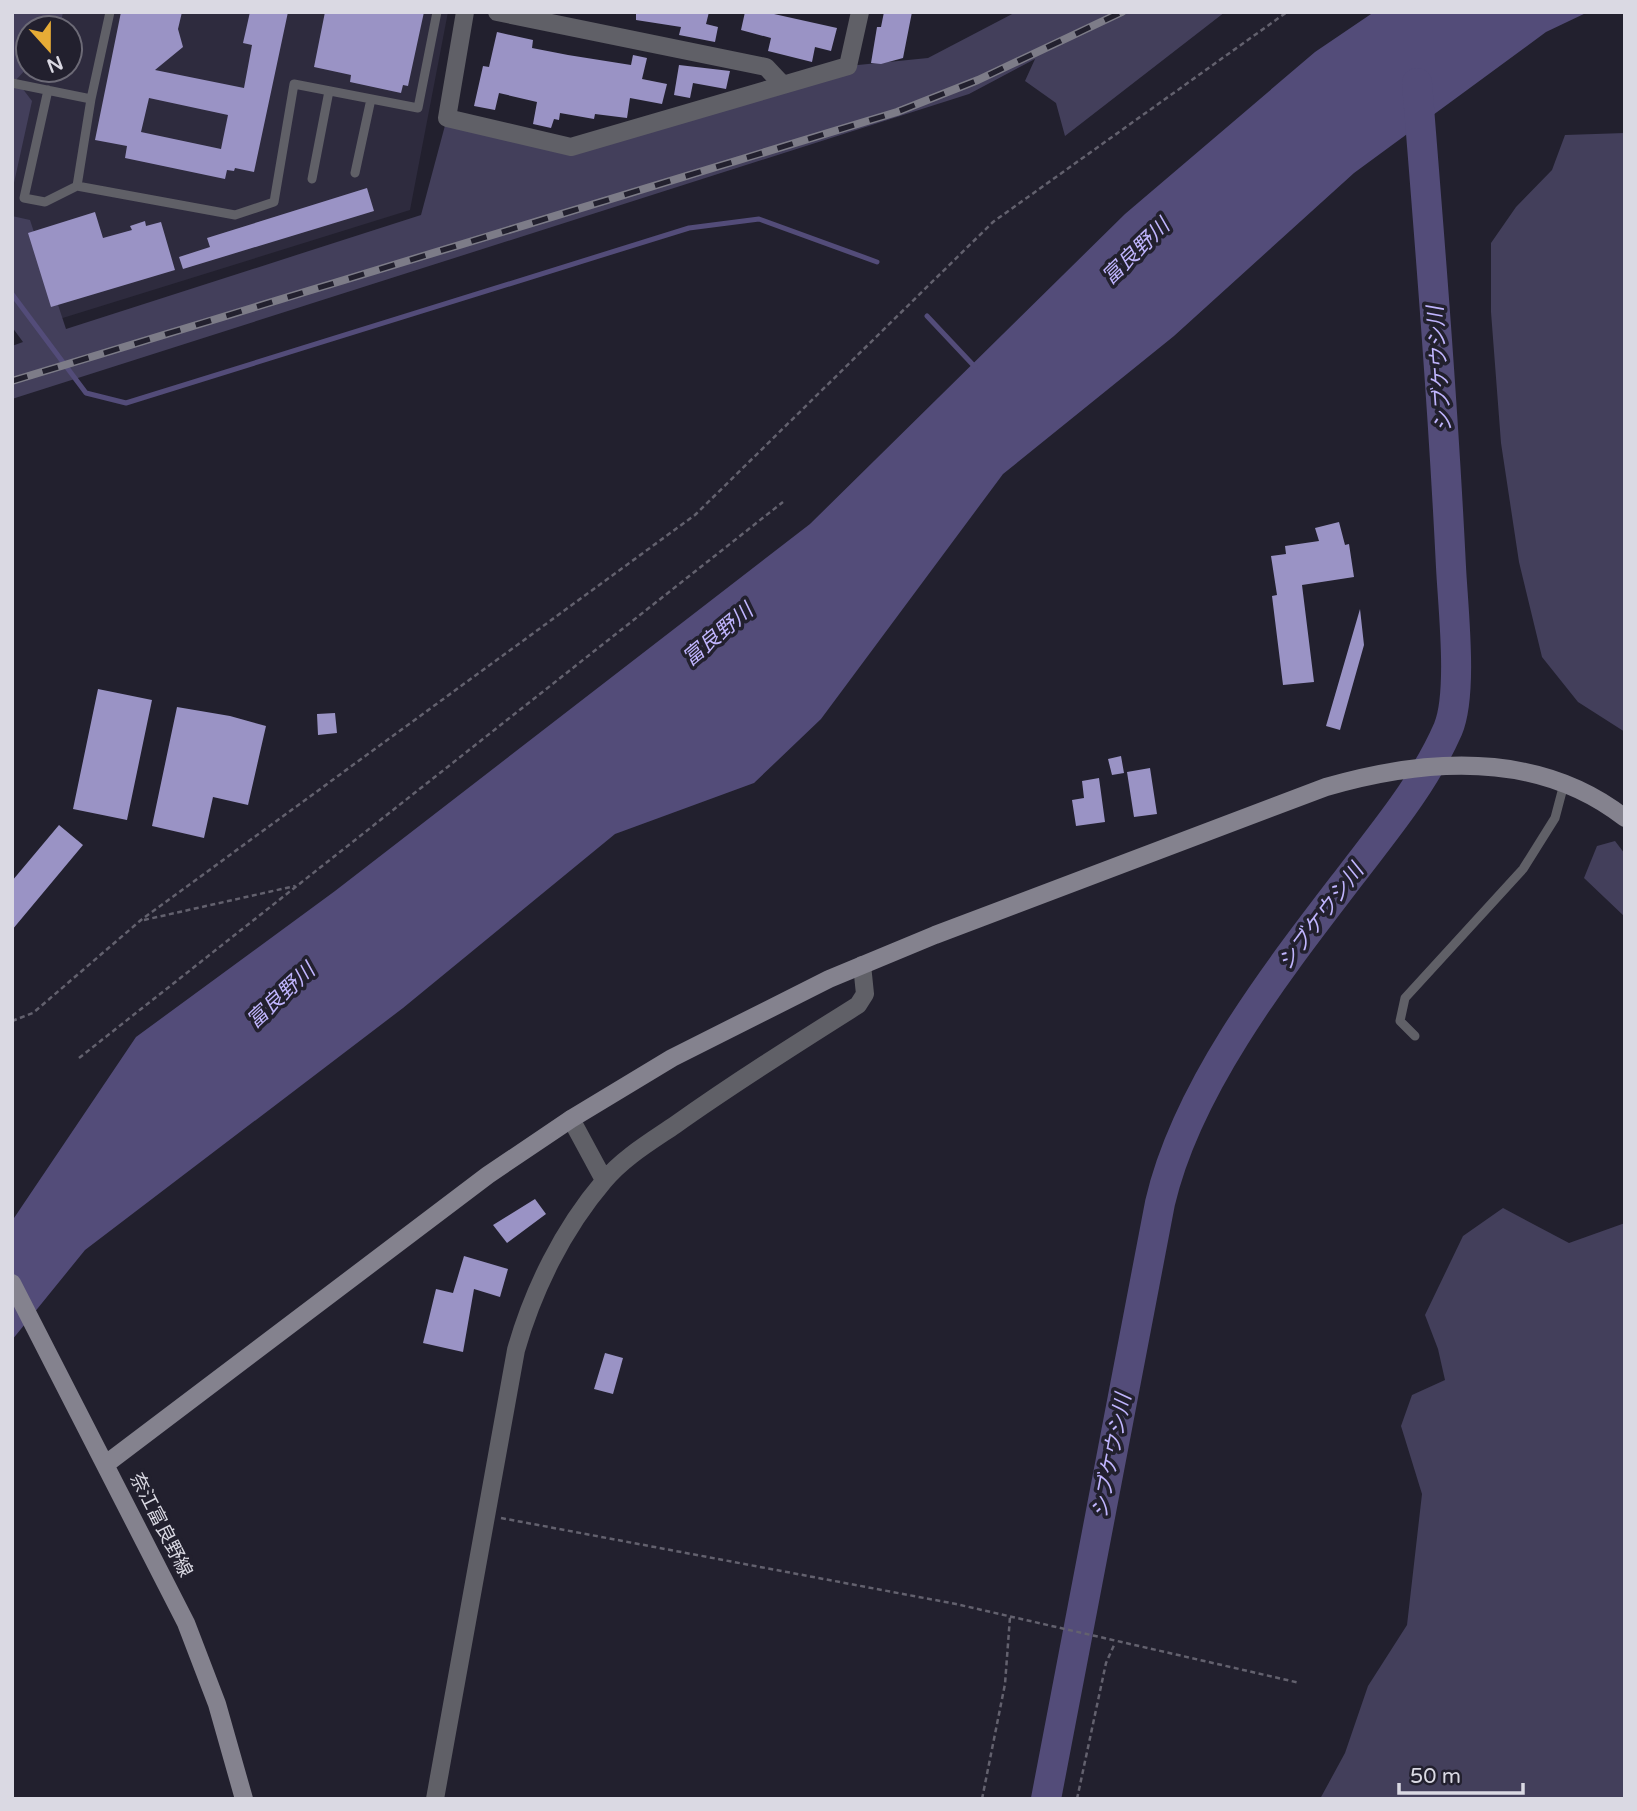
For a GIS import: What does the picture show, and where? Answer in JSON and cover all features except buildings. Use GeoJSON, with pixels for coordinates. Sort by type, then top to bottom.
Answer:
{"type":"FeatureCollection","features":[{"type":"Feature","properties":{"kind":"street"},"geometry":{"type":"LineString","coordinates":[[465,12],[447,118],[571,147],[848,66],[860,12]]}},
{"type":"Feature","properties":{"kind":"street"},"geometry":{"type":"LineString","coordinates":[[497,12],[766,67],[782,84]]}},
{"type":"Feature","properties":{"kind":"street"},"geometry":{"type":"LineString","coordinates":[[106,1464],[488,1175],[571,1119],[716,1035],[862,965],[1326,787],[1364,776],[1437,765],[1491,766],[1524,771],[1564,784],[1611,807],[1625,818]]}},
{"type":"Feature","properties":{"kind":"street"},"geometry":{"type":"LineString","coordinates":[[435,1799],[516,1350],[526,1316],[568,1232],[604,1180],[626,1160],[689,1115],[858,1005],[865,994],[862,965]]}},
{"type":"Feature","properties":{"kind":"street"},"geometry":{"type":"LineString","coordinates":[[571,1119],[604,1180]]}},
{"type":"Feature","properties":{"kind":"street","name":"奈江富良野線"},"geometry":{"type":"LineString","coordinates":[[12,1283],[163,1574],[191,1635],[217,1704],[244,1799]]}},
{"type":"Feature","properties":{"kind":"lane"},"geometry":{"type":"LineString","coordinates":[[77,186],[91,99],[110,12]]}},
{"type":"Feature","properties":{"kind":"lane"},"geometry":{"type":"LineString","coordinates":[[48,90],[24,198],[45,202],[77,186],[235,215],[274,202],[294,84],[418,108],[437,12]]}},
{"type":"Feature","properties":{"kind":"lane"},"geometry":{"type":"LineString","coordinates":[[12,83],[91,99]]}},
{"type":"Feature","properties":{"kind":"lane"},"geometry":{"type":"LineString","coordinates":[[312,179],[329,91]]}},
{"type":"Feature","properties":{"kind":"lane"},"geometry":{"type":"LineString","coordinates":[[355,173],[371,99]]}},
{"type":"Feature","properties":{"kind":"lane"},"geometry":{"type":"LineString","coordinates":[[1415,1036],[1400,1021],[1405,998],[1523,869],[1555,818],[1564,784]]}},
{"type":"Feature","properties":{"kind":"path"},"geometry":{"type":"LineString","coordinates":[[12,1021],[33,1013],[141,920],[695,515],[993,222],[1287,12]]}},
{"type":"Feature","properties":{"kind":"path"},"geometry":{"type":"LineString","coordinates":[[79,1058],[783,502]]}},
{"type":"Feature","properties":{"kind":"path"},"geometry":{"type":"LineString","coordinates":[[141,920],[296,886]]}},
{"type":"Feature","properties":{"kind":"path"},"geometry":{"type":"LineString","coordinates":[[486,1515],[1018,1618],[1300,1683]]}},
{"type":"Feature","properties":{"kind":"path"},"geometry":{"type":"LineString","coordinates":[[982,1799],[1005,1684],[1010,1617]]}},
{"type":"Feature","properties":{"kind":"path"},"geometry":{"type":"LineString","coordinates":[[1077,1799],[1106,1664],[1116,1642]]}},
{"type":"Feature","properties":{"kind":"shaded area"},"geometry":{"type":"Polygon","coordinates":[[[12,12],[63,12],[14,14],[14,84],[19,84],[32,101],[12,192],[12,12]]]}},
{"type":"Feature","properties":{"kind":"shaded area"},"geometry":{"type":"Polygon","coordinates":[[[21,12],[448,12],[410,210],[53,321],[12,269],[14,42],[14,84],[84,84],[84,14],[21,12]]]}},
{"type":"Feature","properties":{"kind":"shaded area"},"geometry":{"type":"Polygon","coordinates":[[[1016,12],[1225,12],[1065,136],[1056,103],[1025,81],[1035,59],[969,94],[12,399],[12,346],[23,342],[12,327],[12,216],[30,220],[66,329],[421,215],[447,118],[571,147],[848,66],[928,58],[1016,12]]]}},
{"type":"Feature","properties":{"kind":"shaded area"},"geometry":{"type":"Polygon","coordinates":[[[1625,133],[1625,732],[1578,702],[1542,657],[1519,562],[1501,443],[1491,312],[1491,243],[1516,207],[1552,170],[1565,135],[1625,133]]]}},
{"type":"Feature","properties":{"kind":"shaded area"},"geometry":{"type":"Polygon","coordinates":[[[1615,841],[1625,854],[1625,917],[1584,878],[1597,846],[1615,841]]]}},
{"type":"Feature","properties":{"kind":"shaded area"},"geometry":{"type":"Polygon","coordinates":[[[1503,1208],[1569,1243],[1625,1223],[1625,1799],[1320,1799],[1345,1753],[1368,1686],[1407,1625],[1422,1494],[1401,1426],[1412,1395],[1445,1380],[1438,1349],[1425,1315],[1463,1236],[1503,1208]]]}},
{"type":"Feature","properties":{"kind":"water","name":"富良野川"},"geometry":{"type":"Polygon","coordinates":[[[1374,12],[1588,12],[1546,32],[1354,173],[1174,336],[1003,474],[821,719],[754,783],[615,834],[403,1008],[85,1250],[12,1340],[12,1221],[136,1037],[335,891],[810,524],[1125,214],[1315,52],[1374,12]]]}},
{"type":"Feature","properties":{"kind":"waterway","name":"シブケウシ川"},"geometry":{"type":"LineString","coordinates":[[1046,1799],[1160,1203],[1173,1159],[1191,1116],[1239,1030],[1295,949],[1416,787],[1428,769],[1453,713],[1455,627],[1417,83]]}},
{"type":"Feature","properties":{"kind":"waterway"},"geometry":{"type":"LineString","coordinates":[[12,294],[86,393],[126,403],[689,228],[759,219],[877,262]]}},
{"type":"Feature","properties":{"kind":"waterway"},"geometry":{"type":"LineString","coordinates":[[927,316],[975,367]]}},
{"type":"Feature","properties":{"kind":"railway"},"geometry":{"type":"LineString","coordinates":[[12,381],[897,112],[978,80],[1122,12]]}}]}
